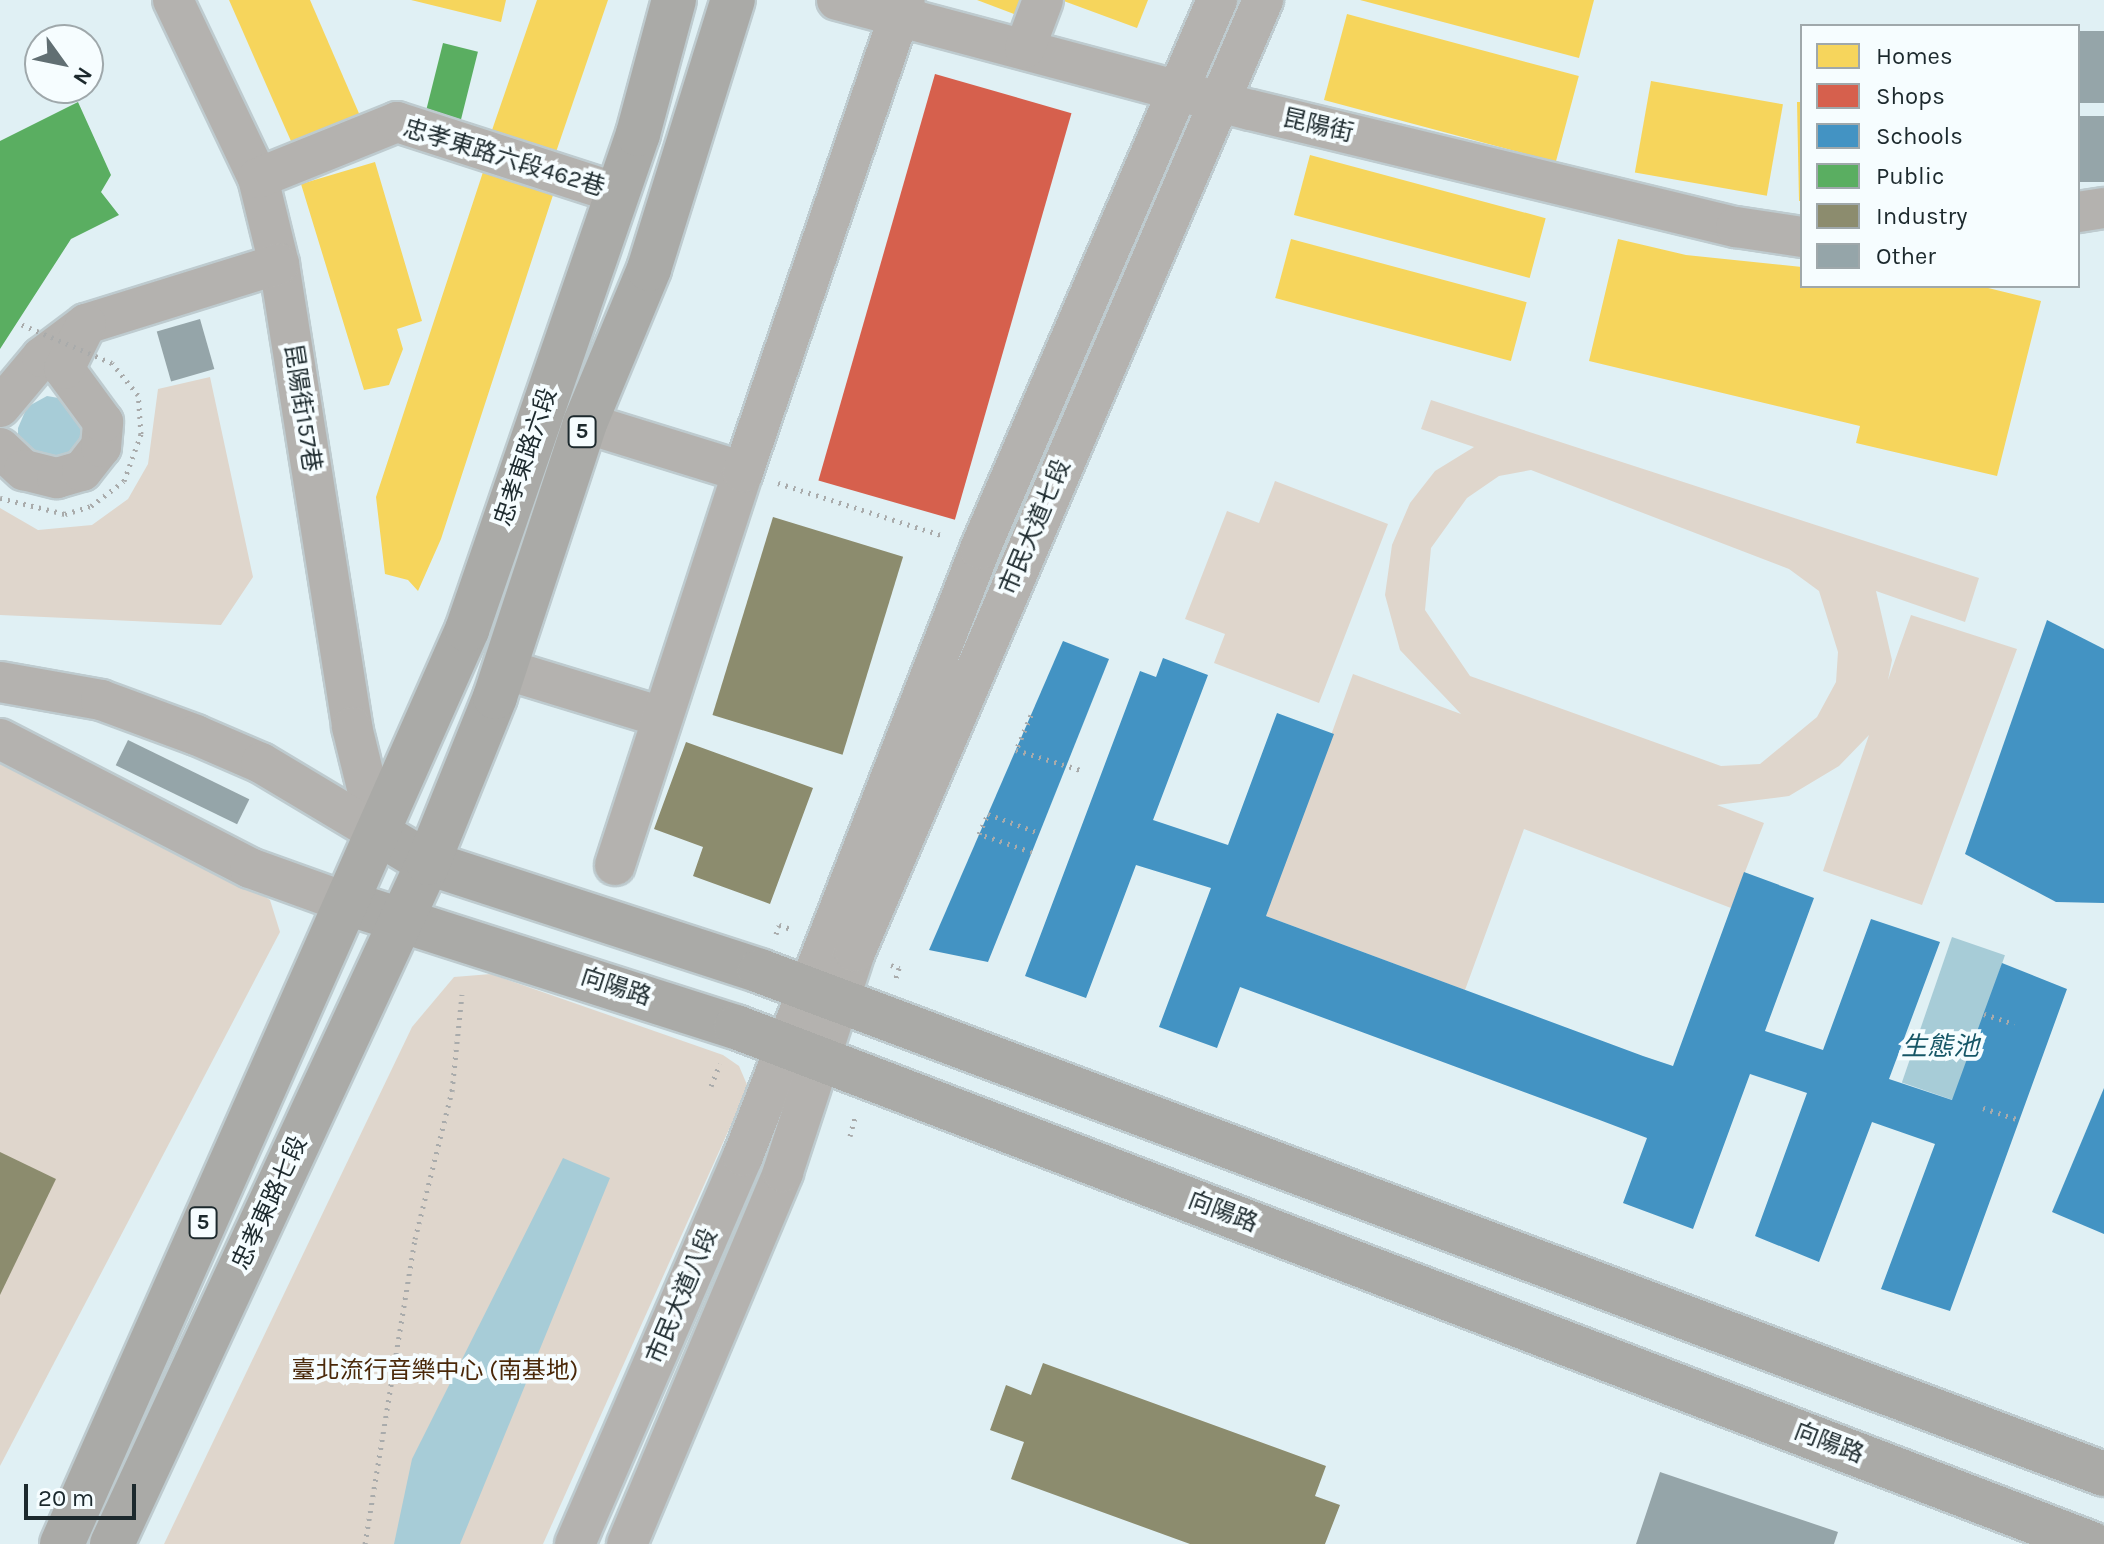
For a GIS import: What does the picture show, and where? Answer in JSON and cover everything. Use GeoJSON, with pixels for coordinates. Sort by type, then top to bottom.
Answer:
{"type":"FeatureCollection","features":[{"type":"Feature","properties":{"kind":"main road","name":"忠孝東路六段"},"geometry":{"type":"LineString","coordinates":[[347,903],[467,630],[617,193],[674,0]]}},
{"type":"Feature","properties":{"kind":"main road","name":"忠孝東路六段"},"geometry":{"type":"LineString","coordinates":[[428,863],[504,669],[585,423],[649,269],[733,0]]}},
{"type":"Feature","properties":{"kind":"main road"},"geometry":{"type":"LineString","coordinates":[[378,833],[428,863],[821,994],[2104,1474]]}},
{"type":"Feature","properties":{"kind":"main road","name":"忠孝東路七段"},"geometry":{"type":"LineString","coordinates":[[112,1544],[428,863]]}},
{"type":"Feature","properties":{"kind":"main road","name":"向陽路"},"geometry":{"type":"LineString","coordinates":[[347,903],[399,922],[481,943],[801,1052],[2092,1544]]}},
{"type":"Feature","properties":{"kind":"main road","name":"5"},"geometry":{"type":"LineString","coordinates":[[62,1544],[347,903]]}},
{"type":"Feature","properties":{"kind":"street","name":"昆陽街157巷"},"geometry":{"type":"LineString","coordinates":[[173,0],[258,178],[279,264],[352,727],[378,833]]}},
{"type":"Feature","properties":{"kind":"street","name":"昆陽街"},"geometry":{"type":"LineString","coordinates":[[837,0],[902,9],[1025,48],[1218,100],[1736,227],[1800,237]]}},
{"type":"Feature","properties":{"kind":"street"},"geometry":{"type":"LineString","coordinates":[[1025,48],[1043,0]]}},
{"type":"Feature","properties":{"kind":"street","name":"市民大道七段"},"geometry":{"type":"LineString","coordinates":[[801,1052],[980,549],[1217,0]]}},
{"type":"Feature","properties":{"kind":"street","name":"市民大道七段"},"geometry":{"type":"LineString","coordinates":[[821,994],[1263,0]]}},
{"type":"Feature","properties":{"kind":"street"},"geometry":{"type":"LineString","coordinates":[[615,865],[743,472],[902,9]]}},
{"type":"Feature","properties":{"kind":"street","name":"忠孝東路六段462巷"},"geometry":{"type":"LineString","coordinates":[[258,178],[397,122],[617,193]]}},
{"type":"Feature","properties":{"kind":"street"},"geometry":{"type":"LineString","coordinates":[[2080,212],[2104,208]]}},
{"type":"Feature","properties":{"kind":"street"},"geometry":{"type":"LineString","coordinates":[[0,407],[42,357],[86,324],[279,264]]}},
{"type":"Feature","properties":{"kind":"street"},"geometry":{"type":"LineString","coordinates":[[0,448],[24,470],[57,478],[82,471],[101,447],[103,422],[64,369],[86,324]]}},
{"type":"Feature","properties":{"kind":"street"},"geometry":{"type":"LineString","coordinates":[[585,423],[743,472]]}},
{"type":"Feature","properties":{"kind":"street"},"geometry":{"type":"LineString","coordinates":[[504,669],[662,717]]}},
{"type":"Feature","properties":{"kind":"street"},"geometry":{"type":"LineString","coordinates":[[0,682],[101,700],[261,763],[378,833]]}},
{"type":"Feature","properties":{"kind":"street"},"geometry":{"type":"LineString","coordinates":[[0,739],[250,868],[347,903]]}},
{"type":"Feature","properties":{"kind":"street","name":"市民大道八段"},"geometry":{"type":"LineString","coordinates":[[575,1544],[743,1156],[801,1052]]}},
{"type":"Feature","properties":{"kind":"street","name":"市民大道八段"},"geometry":{"type":"LineString","coordinates":[[627,1544],[783,1172],[801,1052]]}},
{"type":"Feature","properties":{"kind":"path"},"geometry":{"type":"LineString","coordinates":[[0,498],[65,514],[91,506],[124,481],[141,434],[138,395],[112,363],[18,323]]}},
{"type":"Feature","properties":{"kind":"path"},"geometry":{"type":"LineString","coordinates":[[743,472],[980,549]]}},
{"type":"Feature","properties":{"kind":"path"},"geometry":{"type":"LineString","coordinates":[[1031,715],[1016,750],[1084,771]]}},
{"type":"Feature","properties":{"kind":"path"},"geometry":{"type":"LineString","coordinates":[[1032,852],[979,834],[988,814],[1039,833]]}},
{"type":"Feature","properties":{"kind":"path"},"geometry":{"type":"LineString","coordinates":[[365,1544],[415,1239],[452,1091],[462,995]]}},
{"type":"Feature","properties":{"kind":"path"},"geometry":{"type":"LineString","coordinates":[[1984,1014],[2014,1024]]}},
{"type":"Feature","properties":{"kind":"path"},"geometry":{"type":"LineString","coordinates":[[1983,1108],[2020,1120]]}},
{"type":"Feature","properties":{"kind":"green space"},"geometry":{"type":"Polygon","coordinates":[[[210,377],[253,577],[221,625],[0,615],[0,508],[38,530],[92,525],[128,499],[148,464],[158,389],[210,377]]]}},
{"type":"Feature","properties":{"kind":"green space"},"geometry":{"type":"Polygon","coordinates":[[[1431,400],[1979,578],[1965,622],[1876,591],[1892,660],[1888,680],[1911,615],[2017,649],[1922,905],[1823,871],[1869,735],[1839,766],[1789,796],[1717,805],[1764,823],[1731,908],[1524,829],[1465,990],[1266,916],[1353,674],[1461,714],[1400,650],[1385,595],[1392,545],[1410,503],[1435,471],[1474,447],[1421,429],[1431,400]],[[1531,470],[1499,476],[1467,498],[1431,548],[1425,610],[1470,676],[1721,766],[1760,764],[1817,717],[1836,682],[1838,652],[1819,591],[1789,569],[1531,470]]]}},
{"type":"Feature","properties":{"kind":"green space"},"geometry":{"type":"Polygon","coordinates":[[[1275,481],[1388,524],[1319,703],[1214,663],[1225,634],[1185,619],[1227,511],[1259,523],[1275,481]]]}},
{"type":"Feature","properties":{"kind":"green space"},"geometry":{"type":"Polygon","coordinates":[[[0,763],[218,867],[270,900],[280,932],[0,1466],[0,763]]]}},
{"type":"Feature","properties":{"kind":"green space","name":"臺北流行音樂中心 (南基地)"},"geometry":{"type":"Polygon","coordinates":[[[491,974],[723,1055],[739,1066],[748,1087],[543,1544],[164,1544],[412,1027],[454,977],[491,974]]]}},
{"type":"Feature","properties":{"kind":"water"},"geometry":{"type":"Polygon","coordinates":[[[47,396],[70,400],[85,416],[82,450],[41,463],[18,439],[18,428],[27,407],[47,396]]]}},
{"type":"Feature","properties":{"kind":"water","name":"生態池"},"geometry":{"type":"Polygon","coordinates":[[[1952,937],[2005,955],[1955,1101],[1902,1083],[1952,937]]]}},
{"type":"Feature","properties":{"kind":"water"},"geometry":{"type":"Polygon","coordinates":[[[563,1158],[610,1178],[460,1544],[394,1544],[412,1459],[563,1158]]]}},
{"type":"Feature","properties":{"kind":"building: Homes"},"geometry":{"type":"Polygon","coordinates":[[[229,0],[310,0],[361,118],[294,148],[229,0]]]}},
{"type":"Feature","properties":{"kind":"building: Homes"},"geometry":{"type":"Polygon","coordinates":[[[411,0],[506,0],[501,22],[411,0]]]}},
{"type":"Feature","properties":{"kind":"building: Homes"},"geometry":{"type":"Polygon","coordinates":[[[537,0],[608,0],[555,155],[491,133],[537,0]]]}},
{"type":"Feature","properties":{"kind":"building: Homes"},"geometry":{"type":"Polygon","coordinates":[[[977,0],[1028,0],[1022,17],[977,0]]]}},
{"type":"Feature","properties":{"kind":"building: Homes"},"geometry":{"type":"Polygon","coordinates":[[[1061,0],[1148,0],[1137,28],[1061,0]]]}},
{"type":"Feature","properties":{"kind":"building: Homes"},"geometry":{"type":"Polygon","coordinates":[[[1360,0],[1594,0],[1579,58],[1360,0]]]}},
{"type":"Feature","properties":{"kind":"building: Homes"},"geometry":{"type":"Polygon","coordinates":[[[1347,14],[1579,76],[1556,162],[1324,100],[1347,14]]]}},
{"type":"Feature","properties":{"kind":"building: Homes"},"geometry":{"type":"Polygon","coordinates":[[[1651,81],[1783,104],[1767,196],[1635,173],[1651,81]]]}},
{"type":"Feature","properties":{"kind":"building: Homes"},"geometry":{"type":"Polygon","coordinates":[[[1797,102],[1800,102],[1799,201],[1797,102]]]}},
{"type":"Feature","properties":{"kind":"building: Homes"},"geometry":{"type":"Polygon","coordinates":[[[1310,155],[1546,218],[1530,278],[1294,215],[1310,155]]]}},
{"type":"Feature","properties":{"kind":"building: Homes"},"geometry":{"type":"Polygon","coordinates":[[[375,162],[422,321],[397,329],[403,349],[389,385],[364,390],[301,184],[375,162]]]}},
{"type":"Feature","properties":{"kind":"building: Homes"},"geometry":{"type":"Polygon","coordinates":[[[484,169],[554,192],[441,539],[418,591],[408,580],[385,574],[376,497],[484,169]]]}},
{"type":"Feature","properties":{"kind":"building: Homes"},"geometry":{"type":"Polygon","coordinates":[[[1291,239],[1527,302],[1511,361],[1275,298],[1291,239]]]}},
{"type":"Feature","properties":{"kind":"building: Homes"},"geometry":{"type":"Polygon","coordinates":[[[1618,239],[1686,255],[1800,267],[1800,288],[1988,288],[2041,301],[1997,476],[1856,443],[1860,426],[1589,361],[1618,239]]]}},
{"type":"Feature","properties":{"kind":"building: Shops"},"geometry":{"type":"Polygon","coordinates":[[[935,74],[1071,113],[955,520],[818,481],[935,74]]]}},
{"type":"Feature","properties":{"kind":"building: Schools"},"geometry":{"type":"Polygon","coordinates":[[[2047,620],[2104,649],[2104,903],[2056,902],[1965,854],[2047,620]]]}},
{"type":"Feature","properties":{"kind":"building: Schools"},"geometry":{"type":"Polygon","coordinates":[[[1063,641],[1109,659],[988,962],[929,950],[1063,641]]]}},
{"type":"Feature","properties":{"kind":"building: Schools"},"geometry":{"type":"Polygon","coordinates":[[[1163,658],[1208,675],[1153,820],[1228,845],[1277,713],[1334,734],[1266,916],[1643,1056],[1673,1066],[1744,872],[1814,898],[1765,1031],[1823,1050],[1871,919],[1940,942],[1889,1079],[1952,1100],[2002,963],[2067,989],[1950,1311],[1881,1289],[1935,1144],[1872,1122],[1819,1262],[1755,1236],[1807,1093],[1750,1074],[1693,1229],[1623,1203],[1647,1138],[1597,1119],[1240,987],[1217,1048],[1159,1027],[1211,888],[1136,865],[1086,998],[1025,976],[1140,671],[1156,677],[1163,658]]]}},
{"type":"Feature","properties":{"kind":"building: Schools"},"geometry":{"type":"Polygon","coordinates":[[[2104,1088],[2104,1234],[2052,1212],[2104,1088]]]}},
{"type":"Feature","properties":{"kind":"building: Public"},"geometry":{"type":"Polygon","coordinates":[[[443,43],[478,52],[460,123],[425,114],[443,43]]]}},
{"type":"Feature","properties":{"kind":"building: Public"},"geometry":{"type":"Polygon","coordinates":[[[79,104],[111,175],[101,192],[119,215],[71,239],[0,349],[0,141],[79,104]]]}},
{"type":"Feature","properties":{"kind":"building: Industry"},"geometry":{"type":"Polygon","coordinates":[[[773,517],[903,557],[843,755],[712,715],[773,517]]]}},
{"type":"Feature","properties":{"kind":"building: Industry"},"geometry":{"type":"Polygon","coordinates":[[[686,742],[813,788],[770,904],[693,876],[703,847],[654,829],[686,742]]]}},
{"type":"Feature","properties":{"kind":"building: Industry"},"geometry":{"type":"Polygon","coordinates":[[[0,1152],[56,1179],[0,1295],[0,1152]]]}},
{"type":"Feature","properties":{"kind":"building: Industry"},"geometry":{"type":"Polygon","coordinates":[[[1043,1363],[1326,1466],[1315,1496],[1340,1505],[1325,1544],[1190,1544],[1011,1479],[1024,1442],[990,1430],[1006,1385],[1031,1395],[1043,1363]]]}},
{"type":"Feature","properties":{"kind":"building: Other"},"geometry":{"type":"Polygon","coordinates":[[[2080,31],[2104,31],[2104,103],[2080,103],[2080,31]]]}},
{"type":"Feature","properties":{"kind":"building: Other"},"geometry":{"type":"Polygon","coordinates":[[[2080,116],[2104,116],[2104,182],[2080,182],[2080,116]]]}},
{"type":"Feature","properties":{"kind":"building: Other"},"geometry":{"type":"Polygon","coordinates":[[[200,319],[214,369],[171,381],[157,331],[200,319]]]}},
{"type":"Feature","properties":{"kind":"building: Other"},"geometry":{"type":"Polygon","coordinates":[[[128,740],[249,799],[237,824],[116,765],[128,740]]]}},
{"type":"Feature","properties":{"kind":"building: Other"},"geometry":{"type":"Polygon","coordinates":[[[1660,1472],[1838,1532],[1834,1544],[1636,1544],[1660,1472]]]}}]}
